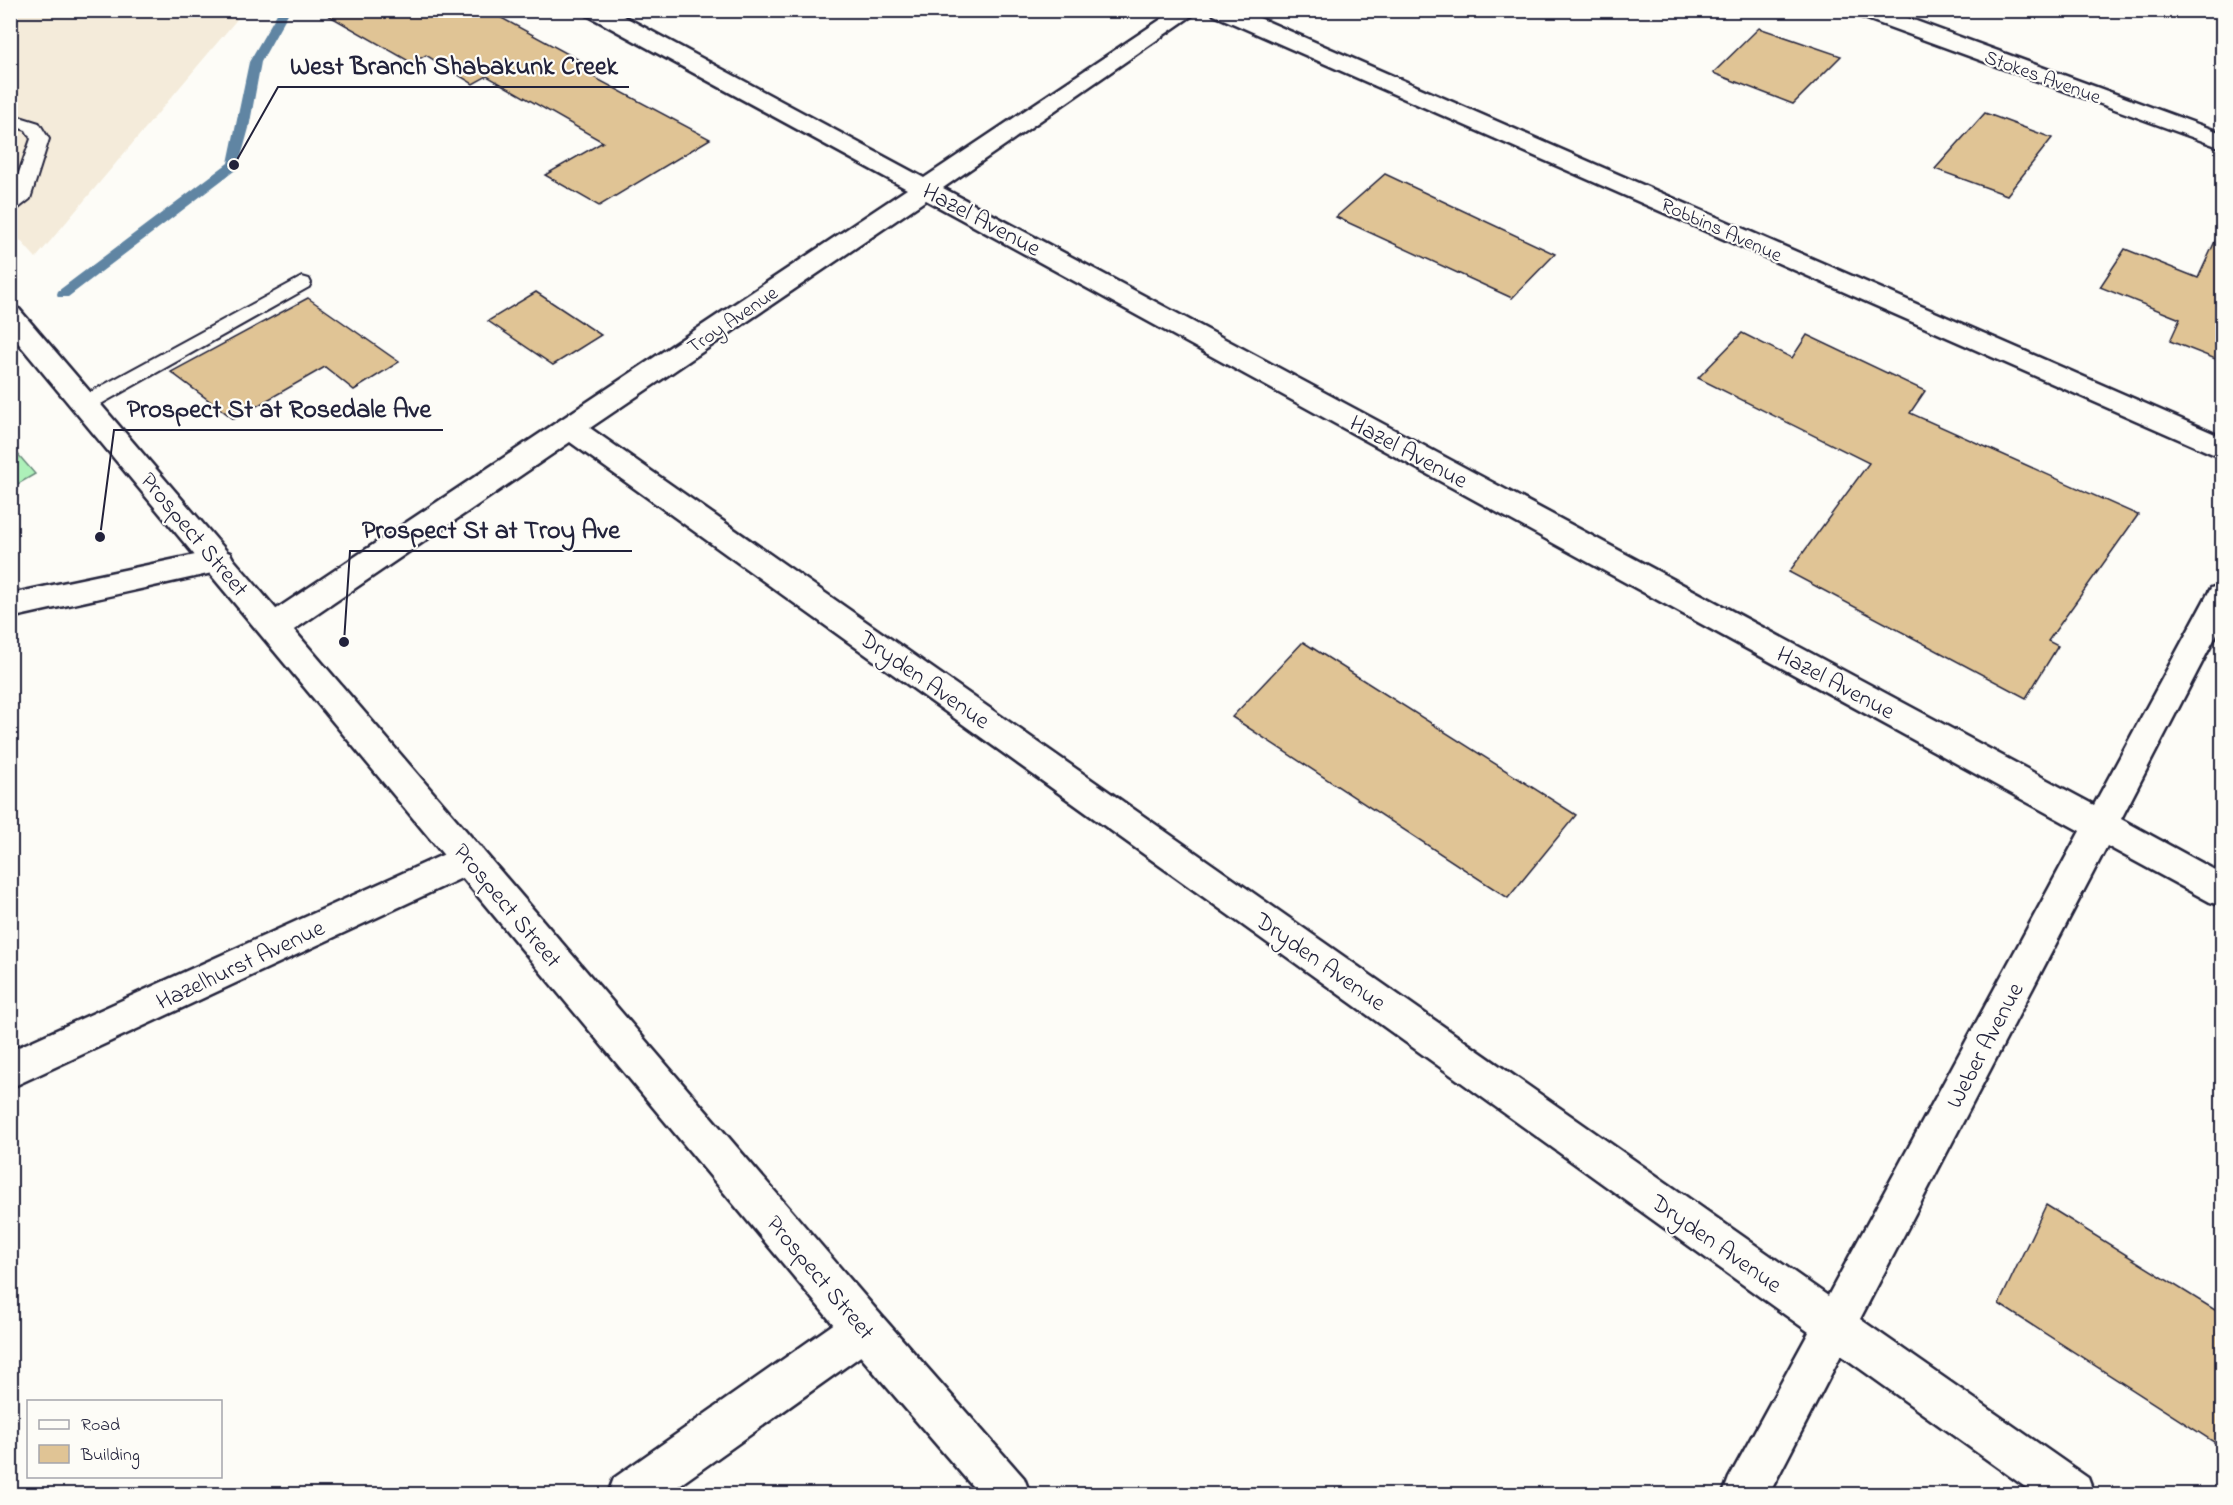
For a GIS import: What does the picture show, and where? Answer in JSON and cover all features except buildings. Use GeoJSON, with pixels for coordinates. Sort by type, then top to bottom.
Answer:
{"type":"FeatureCollection","features":[{"type":"Feature","properties":{"kind":"street","name":"Hazel Avenue"},"geometry":{"type":"LineString","coordinates":[[595,10],[2223,891]]}},
{"type":"Feature","properties":{"kind":"street","name":"Troy Avenue"},"geometry":{"type":"LineString","coordinates":[[274,627],[1190,10]]}},
{"type":"Feature","properties":{"kind":"street","name":"Robbins Avenue"},"geometry":{"type":"LineString","coordinates":[[1222,10],[2223,448]]}},
{"type":"Feature","properties":{"kind":"street","name":"Stokes Avenue"},"geometry":{"type":"LineString","coordinates":[[1864,10],[2223,141]]}},
{"type":"Feature","properties":{"kind":"street","name":"Prospect Street"},"geometry":{"type":"LineString","coordinates":[[10,315],[864,1328],[1008,1494]]}},
{"type":"Feature","properties":{"kind":"street","name":"Dryden Avenue"},"geometry":{"type":"LineString","coordinates":[[571,428],[2072,1494]]}},
{"type":"Feature","properties":{"kind":"street"},"geometry":{"type":"LineString","coordinates":[[10,606],[219,561]]}},
{"type":"Feature","properties":{"kind":"street","name":"Weber Avenue"},"geometry":{"type":"LineString","coordinates":[[1744,1494],[2223,596]]}},
{"type":"Feature","properties":{"kind":"street","name":"Hazelhurst Avenue"},"geometry":{"type":"LineString","coordinates":[[10,1070],[469,858]]}},
{"type":"Feature","properties":{"kind":"street"},"geometry":{"type":"LineString","coordinates":[[630,1494],[864,1328]]}},
{"type":"Feature","properties":{"kind":"lane"},"geometry":{"type":"LineString","coordinates":[[10,119],[33,127],[40,139],[21,199],[10,206]]}},
{"type":"Feature","properties":{"kind":"lane"},"geometry":{"type":"LineString","coordinates":[[85,404],[302,282]]}},
{"type":"Feature","properties":{"kind":"shaded area"},"geometry":{"type":"Polygon","coordinates":[[[10,11],[244,11],[36,258],[11,230],[10,11]]]}},
{"type":"Feature","properties":{"kind":"green space"},"geometry":{"type":"Polygon","coordinates":[[[10,445],[35,474],[11,488],[10,488],[10,445]]]}},
{"type":"Feature","properties":{"kind":"waterway"},"geometry":{"type":"LineString","coordinates":[[63,294],[234,165],[255,62],[285,10]]}},
{"type":"Feature","properties":{"kind":"place","name":"West Branch Shabakunk Creek"},"geometry":{"type":"Point","coordinates":[234,165]}},
{"type":"Feature","properties":{"kind":"place","name":"Prospect St at Rosedale Ave"},"geometry":{"type":"Point","coordinates":[100,537]}},
{"type":"Feature","properties":{"kind":"place","name":"Prospect St at Troy Ave"},"geometry":{"type":"Point","coordinates":[344,642]}}]}
